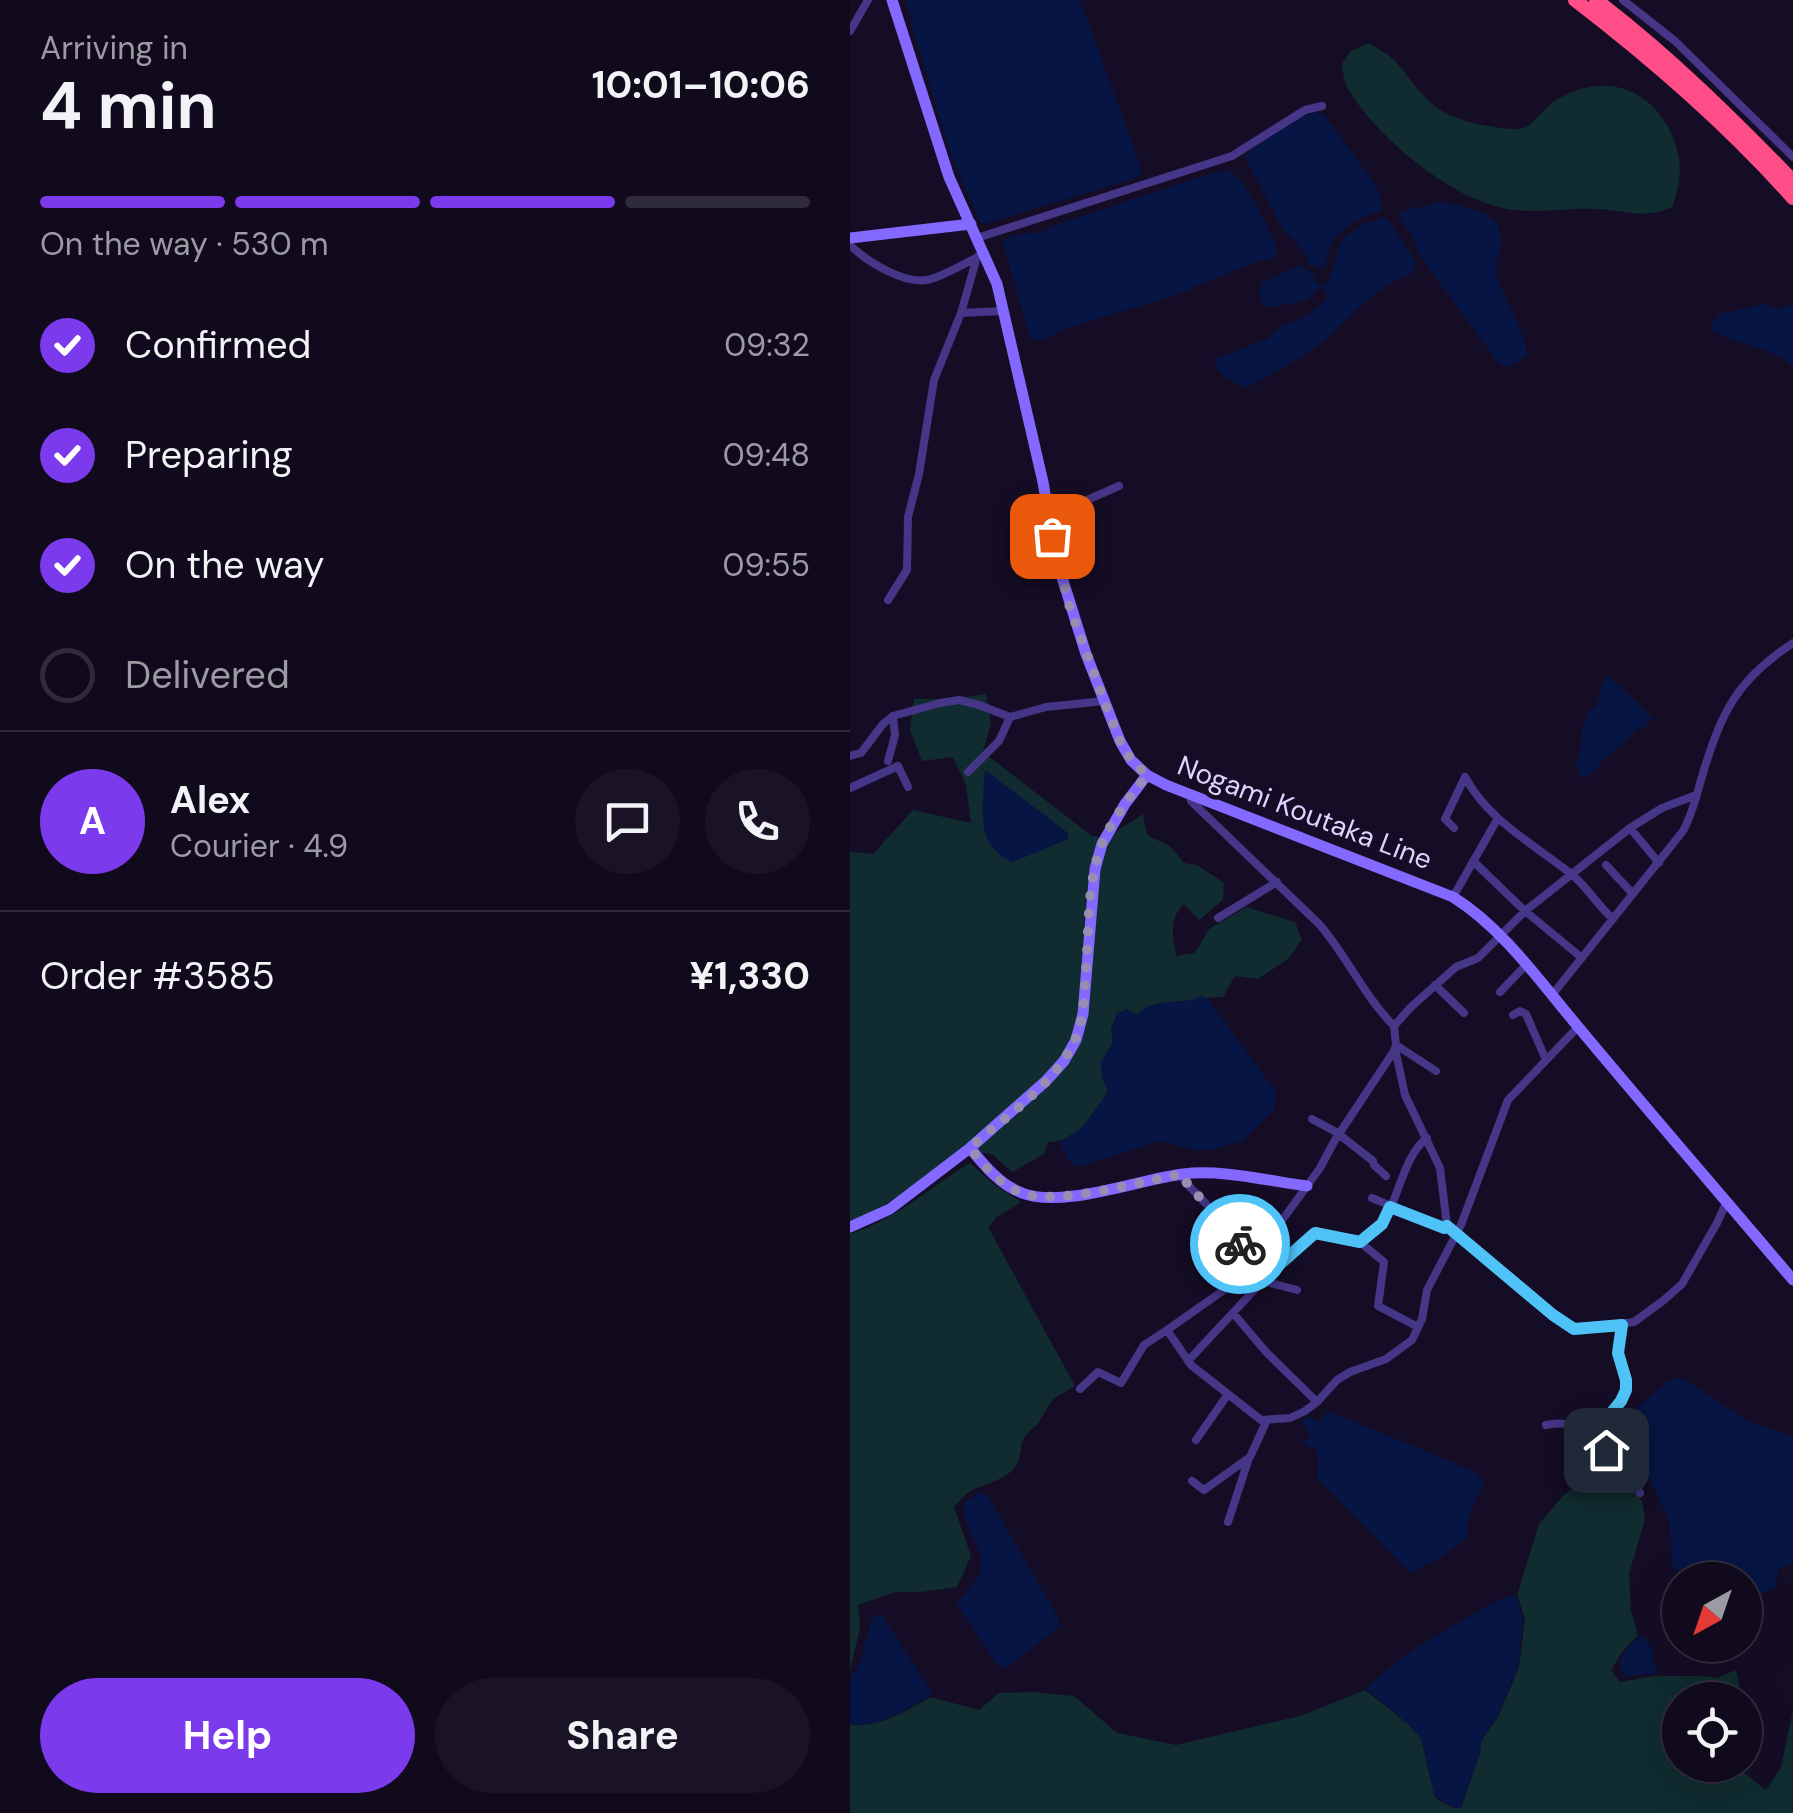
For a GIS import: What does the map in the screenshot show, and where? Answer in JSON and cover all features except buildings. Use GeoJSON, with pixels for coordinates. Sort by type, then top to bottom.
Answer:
{"type":"FeatureCollection","features":[{"type":"Feature","properties":{"kind":"highway"},"geometry":{"type":"LineString","coordinates":[[1574,0],[1718,123],[1793,198]]}},
{"type":"Feature","properties":{"kind":"highway"},"geometry":{"type":"LineString","coordinates":[[1596,0],[1669,60],[1793,181]]}},
{"type":"Feature","properties":{"kind":"main road","name":"Nogami Koutaka Line"},"geometry":{"type":"LineString","coordinates":[[892,0],[949,178],[997,284],[1070,608],[1120,741],[1131,760],[1166,785],[1453,896],[1485,919],[1793,1280]]}},
{"type":"Feature","properties":{"kind":"main road"},"geometry":{"type":"LineString","coordinates":[[850,242],[970,224]]}},
{"type":"Feature","properties":{"kind":"main road"},"geometry":{"type":"LineString","coordinates":[[850,1227],[890,1210],[970,1148],[1046,1082],[1064,1061],[1076,1040],[1083,1014],[1094,869],[1102,844],[1124,804],[1147,775]]}},
{"type":"Feature","properties":{"kind":"main road"},"geometry":{"type":"LineString","coordinates":[[970,1148],[997,1178],[1023,1194],[1047,1198],[1182,1174],[1306,1186]]}},
{"type":"Feature","properties":{"kind":"street"},"geometry":{"type":"LineString","coordinates":[[850,31],[868,0]]}},
{"type":"Feature","properties":{"kind":"street"},"geometry":{"type":"LineString","coordinates":[[1623,0],[1675,42],[1793,157]]}},
{"type":"Feature","properties":{"kind":"street"},"geometry":{"type":"LineString","coordinates":[[977,238],[1232,156],[1306,110],[1322,106]]}},
{"type":"Feature","properties":{"kind":"street"},"geometry":{"type":"LineString","coordinates":[[850,242],[876,267],[926,280],[981,255]]}},
{"type":"Feature","properties":{"kind":"street"},"geometry":{"type":"LineString","coordinates":[[888,600],[907,570],[908,518],[934,380],[981,255]]}},
{"type":"Feature","properties":{"kind":"street"},"geometry":{"type":"LineString","coordinates":[[961,313],[1004,312]]}},
{"type":"Feature","properties":{"kind":"street"},"geometry":{"type":"LineString","coordinates":[[1048,513],[1118,486]]}},
{"type":"Feature","properties":{"kind":"street"},"geometry":{"type":"LineString","coordinates":[[1552,995],[1688,822],[1716,730],[1730,702],[1756,670],[1793,643]]}},
{"type":"Feature","properties":{"kind":"street"},"geometry":{"type":"LineString","coordinates":[[850,756],[860,753],[893,716],[959,700],[1010,717],[1046,707],[1104,701]]}},
{"type":"Feature","properties":{"kind":"street"},"geometry":{"type":"LineString","coordinates":[[888,760],[895,735],[893,716]]}},
{"type":"Feature","properties":{"kind":"street"},"geometry":{"type":"LineString","coordinates":[[968,772],[999,741],[1010,717]]}},
{"type":"Feature","properties":{"kind":"street"},"geometry":{"type":"LineString","coordinates":[[850,788],[898,766],[908,788]]}},
{"type":"Feature","properties":{"kind":"street"},"geometry":{"type":"LineString","coordinates":[[1454,828],[1445,819],[1465,777],[1474,794],[1498,818],[1571,874],[1613,919]]}},
{"type":"Feature","properties":{"kind":"street"},"geometry":{"type":"LineString","coordinates":[[1394,1026],[1456,967],[1478,958],[1525,912],[1630,828],[1662,808],[1696,794]]}},
{"type":"Feature","properties":{"kind":"street"},"geometry":{"type":"LineString","coordinates":[[1191,795],[1191,800],[1332,938],[1394,1026],[1405,1096],[1440,1168],[1447,1226],[1553,1315],[1574,1329],[1634,1322],[1682,1284],[1727,1201]]}},
{"type":"Feature","properties":{"kind":"street"},"geometry":{"type":"LineString","coordinates":[[1453,896],[1498,818]]}},
{"type":"Feature","properties":{"kind":"street"},"geometry":{"type":"LineString","coordinates":[[1630,828],[1660,862]]}},
{"type":"Feature","properties":{"kind":"street"},"geometry":{"type":"LineString","coordinates":[[1473,861],[1525,912],[1582,958]]}},
{"type":"Feature","properties":{"kind":"street"},"geometry":{"type":"LineString","coordinates":[[1606,865],[1633,894]]}},
{"type":"Feature","properties":{"kind":"street"},"geometry":{"type":"LineString","coordinates":[[1218,918],[1277,882]]}},
{"type":"Feature","properties":{"kind":"street"},"geometry":{"type":"LineString","coordinates":[[1500,992],[1526,965]]}},
{"type":"Feature","properties":{"kind":"street"},"geometry":{"type":"LineString","coordinates":[[1435,985],[1464,1012]]}},
{"type":"Feature","properties":{"kind":"street"},"geometry":{"type":"LineString","coordinates":[[1513,1015],[1520,1011],[1526,1014],[1546,1060]]}},
{"type":"Feature","properties":{"kind":"street"},"geometry":{"type":"LineString","coordinates":[[1167,1330],[1188,1362],[1262,1420],[1290,1418],[1317,1402],[1337,1380],[1386,1358],[1412,1340],[1427,1290],[1476,1190],[1508,1100],[1578,1027]]}},
{"type":"Feature","properties":{"kind":"street"},"geometry":{"type":"LineString","coordinates":[[1395,1048],[1436,1070]]}},
{"type":"Feature","properties":{"kind":"street"},"geometry":{"type":"LineString","coordinates":[[1080,1389],[1098,1372],[1121,1384],[1144,1345],[1224,1290],[1320,1168],[1395,1048]]}},
{"type":"Feature","properties":{"kind":"street"},"geometry":{"type":"LineString","coordinates":[[1312,1119],[1339,1134],[1386,1176]]}},
{"type":"Feature","properties":{"kind":"street"},"geometry":{"type":"LineString","coordinates":[[1360,1242],[1382,1224],[1397,1187],[1427,1138]]}},
{"type":"Feature","properties":{"kind":"street"},"geometry":{"type":"LineString","coordinates":[[1182,1174],[1268,1276],[1297,1290]]}},
{"type":"Feature","properties":{"kind":"street"},"geometry":{"type":"LineString","coordinates":[[1372,1198],[1447,1226]]}},
{"type":"Feature","properties":{"kind":"street"},"geometry":{"type":"LineString","coordinates":[[1188,1362],[1268,1276],[1315,1233],[1360,1242],[1385,1264],[1378,1308],[1418,1327]]}},
{"type":"Feature","properties":{"kind":"street"},"geometry":{"type":"LineString","coordinates":[[1233,1314],[1317,1402]]}},
{"type":"Feature","properties":{"kind":"street"},"geometry":{"type":"LineString","coordinates":[[1577,1472],[1594,1434],[1626,1390],[1618,1353],[1622,1325]]}},
{"type":"Feature","properties":{"kind":"street"},"geometry":{"type":"LineString","coordinates":[[1196,1440],[1228,1394]]}},
{"type":"Feature","properties":{"kind":"street"},"geometry":{"type":"LineString","coordinates":[[1228,1522],[1248,1460],[1267,1420]]}},
{"type":"Feature","properties":{"kind":"street"},"geometry":{"type":"LineString","coordinates":[[1546,1425],[1560,1422],[1594,1434],[1640,1493]]}},
{"type":"Feature","properties":{"kind":"street"},"geometry":{"type":"LineString","coordinates":[[1192,1481],[1204,1490],[1248,1460]]}},
{"type":"Feature","properties":{"kind":"green space"},"geometry":{"type":"Polygon","coordinates":[[[1369,43],[1395,61],[1435,106],[1477,124],[1523,128],[1552,103],[1584,88],[1616,87],[1631,92],[1658,112],[1676,147],[1680,177],[1672,207],[1643,214],[1584,209],[1515,210],[1482,202],[1460,191],[1437,178],[1394,143],[1359,106],[1347,87],[1342,64],[1351,51],[1369,43]]]}},
{"type":"Feature","properties":{"kind":"green space"},"geometry":{"type":"Polygon","coordinates":[[[986,694],[991,723],[983,752],[1092,836],[1106,838],[1143,814],[1147,835],[1170,846],[1184,863],[1197,865],[1224,883],[1223,900],[1199,920],[1184,904],[1179,910],[1173,928],[1176,956],[1195,953],[1209,929],[1246,907],[1295,922],[1302,940],[1288,959],[1258,979],[1235,976],[1223,997],[1201,996],[1156,1004],[1138,1016],[1126,1009],[1117,1014],[1111,1029],[1113,1043],[1101,1062],[1108,1091],[1084,1125],[1068,1137],[1048,1142],[1044,1154],[1012,1172],[992,1154],[960,1149],[893,1200],[850,1220],[850,852],[873,854],[913,810],[971,823],[966,785],[953,757],[922,761],[910,730],[914,699],[986,694]]]}},
{"type":"Feature","properties":{"kind":"green space"},"geometry":{"type":"Polygon","coordinates":[[[970,1163],[1021,1202],[988,1227],[1075,1386],[1053,1399],[1025,1436],[1011,1471],[972,1490],[954,1507],[971,1556],[957,1587],[895,1592],[858,1605],[860,1628],[850,1671],[850,1234],[898,1212],[970,1163]]]}},
{"type":"Feature","properties":{"kind":"green space"},"geometry":{"type":"Polygon","coordinates":[[[1605,1460],[1642,1501],[1645,1519],[1629,1574],[1631,1611],[1638,1635],[1611,1670],[1620,1682],[1654,1676],[1717,1678],[1736,1670],[1738,1682],[1662,1682],[1662,1782],[1756,1782],[1766,1790],[1781,1767],[1793,1710],[1793,1813],[850,1813],[850,1724],[881,1721],[930,1697],[979,1710],[999,1693],[1034,1692],[1074,1696],[1117,1733],[1176,1745],[1300,1716],[1365,1690],[1421,1738],[1435,1798],[1461,1808],[1481,1741],[1498,1717],[1519,1667],[1525,1619],[1517,1595],[1539,1524],[1563,1496],[1605,1460]]]}},
{"type":"Feature","properties":{"kind":"shaded area"},"geometry":{"type":"Polygon","coordinates":[[[906,0],[1080,0],[1142,170],[1137,178],[984,224],[980,221],[953,161],[906,0]]]}},
{"type":"Feature","properties":{"kind":"shaded area"},"geometry":{"type":"Polygon","coordinates":[[[1316,112],[1325,116],[1376,185],[1381,199],[1381,212],[1359,219],[1340,233],[1322,268],[1310,265],[1283,229],[1245,157],[1278,130],[1316,112]]]}},
{"type":"Feature","properties":{"kind":"shaded area"},"geometry":{"type":"Polygon","coordinates":[[[1230,170],[1245,187],[1278,249],[1274,259],[1258,261],[1175,295],[1065,329],[1044,340],[1031,340],[1003,244],[1007,237],[1043,231],[1230,170]]]}},
{"type":"Feature","properties":{"kind":"shaded area"},"geometry":{"type":"Polygon","coordinates":[[[1441,202],[1483,213],[1497,223],[1502,241],[1497,279],[1528,355],[1509,367],[1500,365],[1418,253],[1399,215],[1441,202]]]}},
{"type":"Feature","properties":{"kind":"shaded area"},"geometry":{"type":"Polygon","coordinates":[[[1386,217],[1417,263],[1411,274],[1375,294],[1309,352],[1246,388],[1221,374],[1214,359],[1265,340],[1283,325],[1307,316],[1327,299],[1324,289],[1319,288],[1307,300],[1267,308],[1259,296],[1263,282],[1300,265],[1323,286],[1332,272],[1338,247],[1348,234],[1386,217]]]}},
{"type":"Feature","properties":{"kind":"shaded area"},"geometry":{"type":"Polygon","coordinates":[[[1765,304],[1778,309],[1793,304],[1793,368],[1777,355],[1712,330],[1719,314],[1765,304]]]}},
{"type":"Feature","properties":{"kind":"shaded area"},"geometry":{"type":"Polygon","coordinates":[[[1608,675],[1658,720],[1649,719],[1646,727],[1637,728],[1584,778],[1576,763],[1582,730],[1588,713],[1598,704],[1601,685],[1608,675]]]}},
{"type":"Feature","properties":{"kind":"shaded area"},"geometry":{"type":"Polygon","coordinates":[[[985,770],[1068,833],[1068,839],[1011,862],[1002,856],[990,844],[985,830],[985,770]]]}},
{"type":"Feature","properties":{"kind":"shaded area"},"geometry":{"type":"Polygon","coordinates":[[[1207,998],[1276,1092],[1274,1110],[1243,1141],[1210,1150],[1198,1151],[1160,1141],[1078,1167],[1068,1160],[1059,1142],[1082,1128],[1108,1092],[1101,1062],[1113,1043],[1117,1014],[1126,1010],[1138,1015],[1151,1006],[1207,998]]]}},
{"type":"Feature","properties":{"kind":"shaded area"},"geometry":{"type":"Polygon","coordinates":[[[1684,1379],[1746,1420],[1793,1437],[1793,1564],[1778,1569],[1776,1589],[1762,1593],[1762,1562],[1673,1562],[1669,1521],[1658,1496],[1637,1461],[1608,1433],[1666,1383],[1684,1379]]]}},
{"type":"Feature","properties":{"kind":"shaded area"},"geometry":{"type":"Polygon","coordinates":[[[1328,1411],[1476,1472],[1484,1483],[1469,1515],[1468,1537],[1435,1562],[1413,1573],[1408,1570],[1317,1478],[1316,1450],[1299,1441],[1309,1441],[1302,1422],[1307,1416],[1319,1422],[1328,1411]]]}},
{"type":"Feature","properties":{"kind":"shaded area"},"geometry":{"type":"Polygon","coordinates":[[[980,1493],[989,1498],[1060,1626],[1007,1668],[997,1665],[957,1604],[980,1571],[980,1554],[965,1520],[964,1502],[980,1493]]]}},
{"type":"Feature","properties":{"kind":"shaded area"},"geometry":{"type":"Polygon","coordinates":[[[1516,1596],[1523,1619],[1518,1667],[1497,1717],[1481,1741],[1461,1808],[1454,1807],[1435,1798],[1421,1738],[1366,1689],[1432,1638],[1505,1597],[1516,1596]]]}},
{"type":"Feature","properties":{"kind":"shaded area"},"geometry":{"type":"Polygon","coordinates":[[[881,1614],[933,1694],[882,1720],[850,1724],[850,1675],[857,1671],[872,1620],[881,1614]]]}},
{"type":"Feature","properties":{"kind":"shaded area"},"geometry":{"type":"Polygon","coordinates":[[[1643,1635],[1653,1649],[1653,1663],[1659,1673],[1626,1676],[1621,1659],[1643,1635]]]}},
{"type":"Feature","properties":{"kind":"way so far"},"geometry":{"type":"LineString","coordinates":[[1052,536],[1070,608],[1104,701],[1131,760],[1147,775],[1124,804],[1102,844],[1094,869],[1083,1014],[1076,1040],[1046,1082],[970,1148],[997,1178],[1023,1194],[1047,1198],[1182,1174],[1240,1244]]}},
{"type":"Feature","properties":{"kind":"route"},"geometry":{"type":"LineString","coordinates":[[1240,1244],[1271,1272],[1315,1233],[1360,1242],[1382,1224],[1390,1207],[1447,1226],[1574,1329],[1622,1325],[1618,1353],[1626,1390],[1594,1434],[1606,1450]]}}]}
